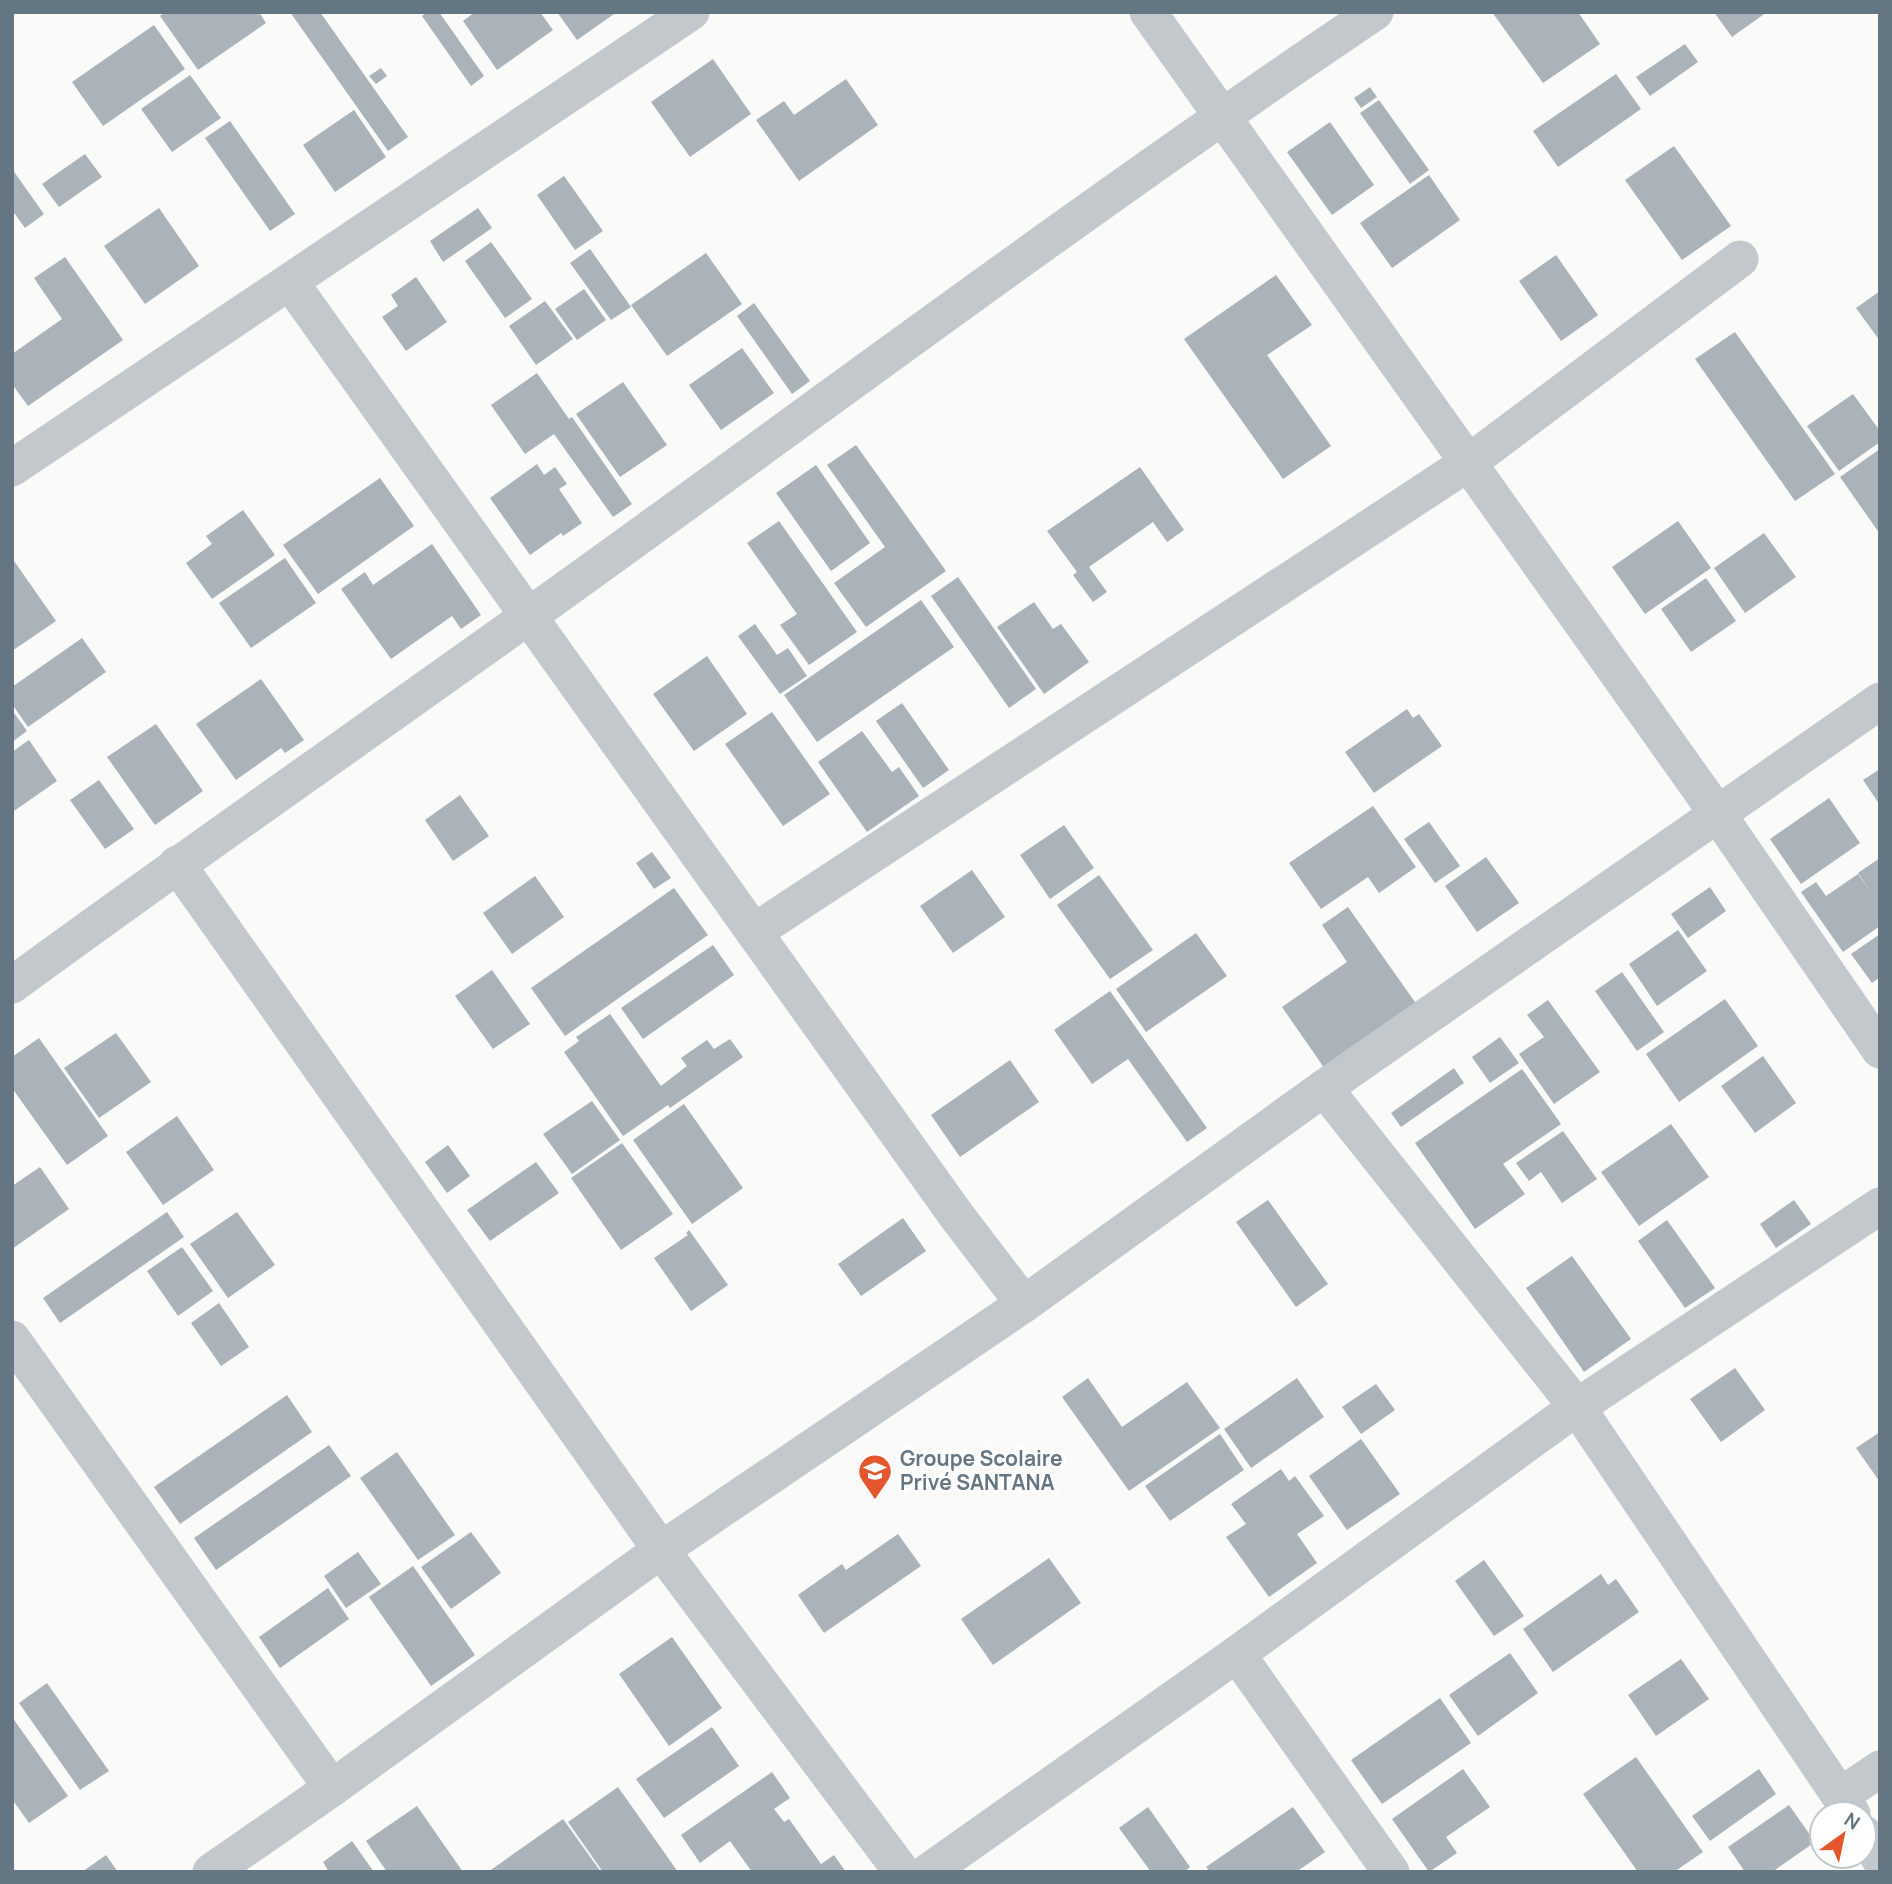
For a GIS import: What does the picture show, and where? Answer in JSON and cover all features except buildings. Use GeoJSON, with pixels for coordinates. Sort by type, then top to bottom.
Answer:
{"type":"FeatureCollection","features":[{"type":"Feature","properties":{"kind":"street"},"geometry":{"type":"LineString","coordinates":[[14,463],[290,282],[691,12]]}},
{"type":"Feature","properties":{"kind":"street"},"geometry":{"type":"LineString","coordinates":[[1148,12],[1717,813],[1880,1050]]}},
{"type":"Feature","properties":{"kind":"street"},"geometry":{"type":"LineString","coordinates":[[12,985],[177,864],[529,616],[1221,116],[1376,12]]}},
{"type":"Feature","properties":{"kind":"street"},"geometry":{"type":"LineString","coordinates":[[754,932],[1468,463],[1740,259]]}},
{"type":"Feature","properties":{"kind":"street"},"geometry":{"type":"LineString","coordinates":[[290,282],[956,1215],[1024,1304]]}},
{"type":"Feature","properties":{"kind":"street"},"geometry":{"type":"LineString","coordinates":[[211,1872],[661,1550],[1024,1304],[1324,1088],[1880,701]]}},
{"type":"Feature","properties":{"kind":"street"},"geometry":{"type":"LineString","coordinates":[[177,864],[661,1550],[902,1872]]}},
{"type":"Feature","properties":{"kind":"street"},"geometry":{"type":"LineString","coordinates":[[1324,1088],[1577,1406],[1843,1800]]}},
{"type":"Feature","properties":{"kind":"street"},"geometry":{"type":"LineString","coordinates":[[928,1872],[1237,1654],[1577,1406],[1880,1206]]}},
{"type":"Feature","properties":{"kind":"street"},"geometry":{"type":"LineString","coordinates":[[12,1339],[332,1788]]}},
{"type":"Feature","properties":{"kind":"street"},"geometry":{"type":"LineString","coordinates":[[1237,1654],[1391,1872]]}},
{"type":"Feature","properties":{"kind":"street"},"geometry":{"type":"LineString","coordinates":[[1851,1800],[1880,1769]]}},
{"type":"Feature","properties":{"kind":"place","name":"Groupe Scolaire Privé SANTANA"},"geometry":{"type":"Point","coordinates":[875,1501]}}]}
